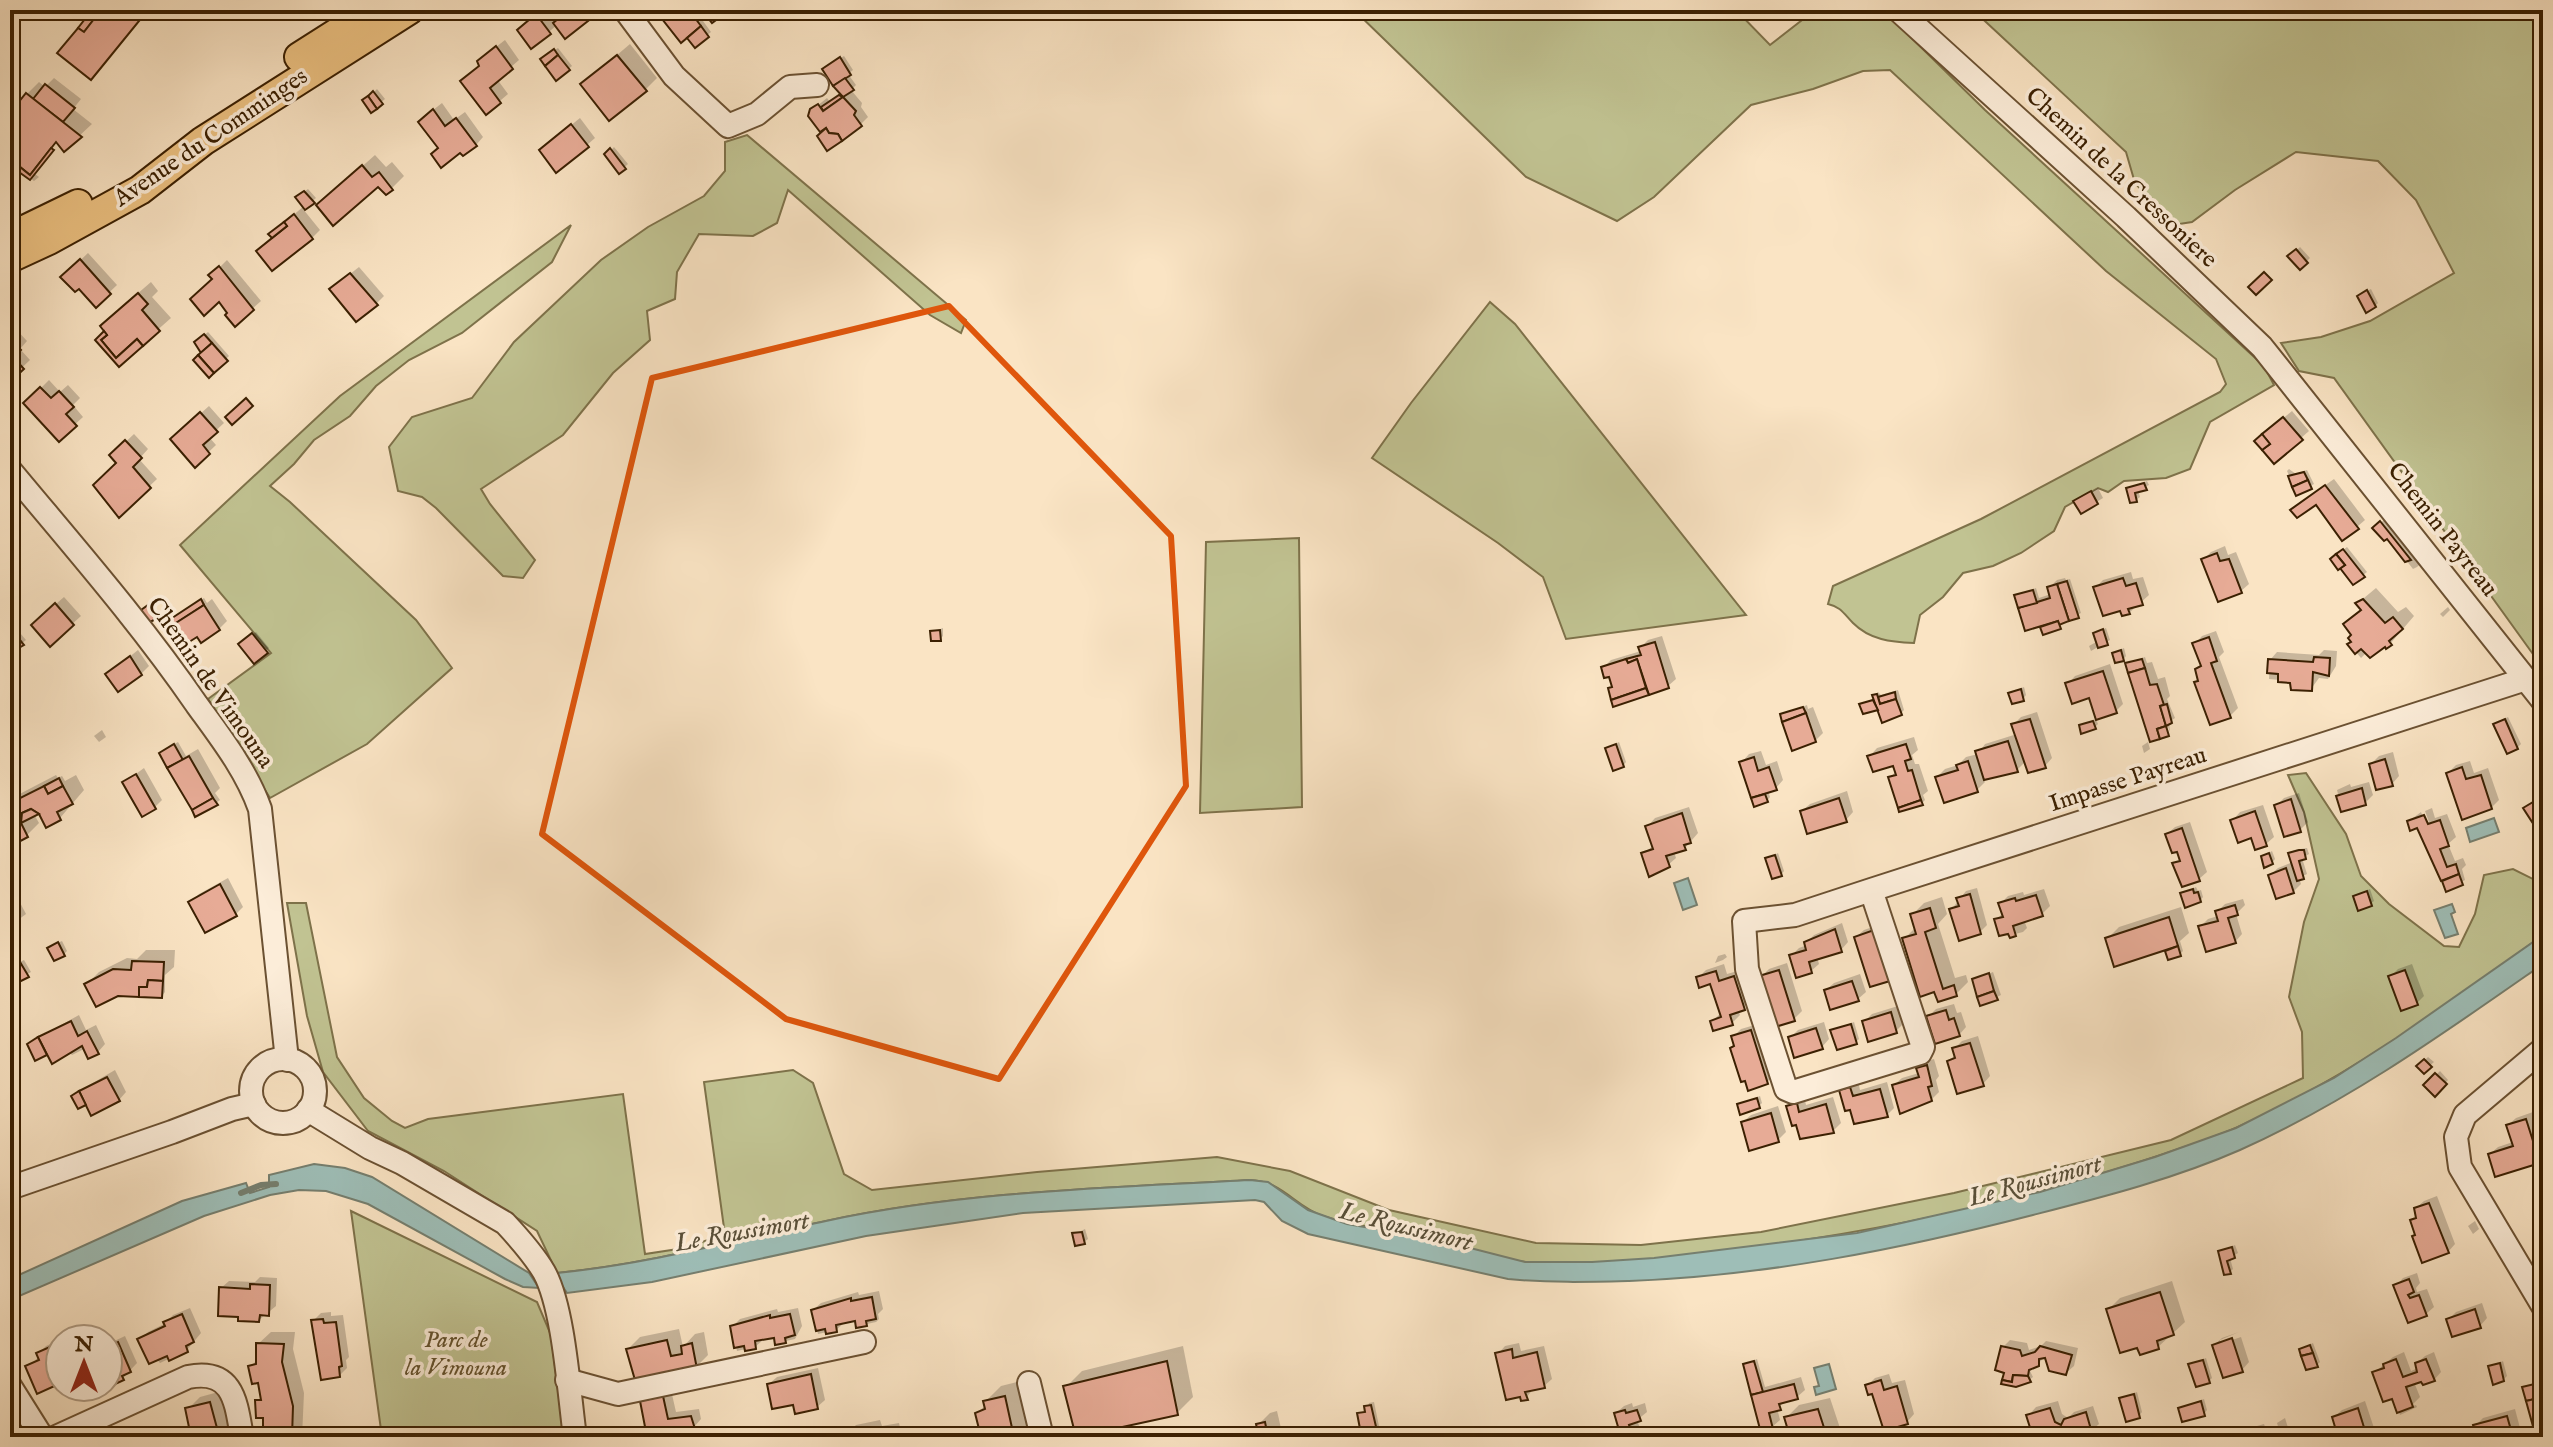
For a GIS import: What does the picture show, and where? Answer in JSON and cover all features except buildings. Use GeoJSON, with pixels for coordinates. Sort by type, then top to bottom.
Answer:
{"type":"FeatureCollection","features":[{"type":"Feature","properties":{"kind":"main road","name":"Avenue du Comminges"},"geometry":{"type":"LineString","coordinates":[[10,237],[87,200],[339,29],[373,10]]}},
{"type":"Feature","properties":{"kind":"main road","name":"Avenue du Comminges"},"geometry":{"type":"LineString","coordinates":[[10,258],[140,190],[203,141],[409,10]]}},
{"type":"Feature","properties":{"kind":"street"},"geometry":{"type":"LineString","coordinates":[[625,10],[674,76],[728,126],[757,114],[790,87],[817,85]]}},
{"type":"Feature","properties":{"kind":"street","name":"Chemin de la Cressoniere"},"geometry":{"type":"LineString","coordinates":[[1898,10],[2218,302],[2262,347],[2299,393]]}},
{"type":"Feature","properties":{"kind":"street","name":"Chemin Payreau"},"geometry":{"type":"LineString","coordinates":[[2299,393],[2543,701]]}},
{"type":"Feature","properties":{"kind":"street","name":"Chemin de Vimouna"},"geometry":{"type":"LineString","coordinates":[[10,470],[114,592],[181,682],[252,786],[260,809],[287,1060]]}},
{"type":"Feature","properties":{"kind":"street","name":"Impasse Payreau"},"geometry":{"type":"LineString","coordinates":[[1871,890],[1923,1047],[1920,1053],[1793,1092],[1786,1089],[1747,969],[1744,921],[1795,915],[1871,890],[2526,679]]}},
{"type":"Feature","properties":{"kind":"street"},"geometry":{"type":"LineString","coordinates":[[2543,1049],[2465,1115],[2456,1137],[2460,1167],[2543,1306]]}},
{"type":"Feature","properties":{"kind":"street"},"geometry":{"type":"LineString","coordinates":[[287,1060],[302,1066],[312,1079],[314,1095],[308,1110],[293,1121],[274,1122],[254,1104],[251,1088],[257,1072],[271,1062],[287,1060]]}},
{"type":"Feature","properties":{"kind":"street"},"geometry":{"type":"LineString","coordinates":[[10,1188],[232,1109],[254,1104]]}},
{"type":"Feature","properties":{"kind":"street"},"geometry":{"type":"LineString","coordinates":[[308,1110],[505,1223],[545,1274],[552,1297],[575,1437]]}},
{"type":"Feature","properties":{"kind":"street"},"geometry":{"type":"LineString","coordinates":[[567,1380],[618,1394],[864,1342]]}},
{"type":"Feature","properties":{"kind":"street"},"geometry":{"type":"LineString","coordinates":[[56,1437],[188,1377],[202,1375],[223,1382],[230,1388],[236,1402],[242,1437]]}},
{"type":"Feature","properties":{"kind":"street"},"geometry":{"type":"LineString","coordinates":[[1029,1383],[1042,1437]]}},
{"type":"Feature","properties":{"kind":"street"},"geometry":{"type":"LineString","coordinates":[[10,1386],[42,1437]]}},
{"type":"Feature","properties":{"kind":"highlighted area"},"geometry":{"type":"Polygon","coordinates":[[[949,306],[1171,536],[1186,786],[999,1079],[786,1019],[542,834],[652,378],[949,306]]]}},
{"type":"Feature","properties":{"kind":"green space"},"geometry":{"type":"Polygon","coordinates":[[[1354,10],[1736,10],[1770,45],[1815,10],[1883,10],[1985,110],[2264,366],[2274,385],[2210,422],[2190,469],[2166,478],[2124,481],[2108,492],[2098,488],[2065,507],[2054,531],[2021,553],[1993,566],[1963,573],[1943,597],[1920,615],[1914,643],[1874,637],[1828,604],[1833,586],[1981,519],[2220,392],[2226,384],[2216,359],[2106,271],[1890,70],[1863,71],[1813,89],[1751,105],[1654,197],[1617,221],[1526,177],[1354,10]]]}},
{"type":"Feature","properties":{"kind":"green space"},"geometry":{"type":"Polygon","coordinates":[[[1973,10],[2543,10],[2543,668],[2334,378],[2299,371],[2281,343],[2321,337],[2370,321],[2454,273],[2416,200],[2378,161],[2296,152],[2235,190],[2192,222],[2173,225],[2135,183],[2126,152],[1973,10]]]}},
{"type":"Feature","properties":{"kind":"green space"},"geometry":{"type":"Polygon","coordinates":[[[747,135],[966,320],[961,333],[930,315],[788,190],[777,223],[753,236],[699,234],[677,272],[675,299],[647,311],[650,340],[613,373],[563,435],[481,489],[535,560],[523,578],[503,576],[436,508],[422,497],[398,491],[389,447],[412,417],[472,398],[514,342],[601,260],[648,227],[704,196],[725,171],[725,142],[747,135]]]}},
{"type":"Feature","properties":{"kind":"green space"},"geometry":{"type":"Polygon","coordinates":[[[571,225],[552,262],[462,333],[409,360],[376,386],[350,416],[314,440],[270,486],[416,620],[452,668],[367,744],[270,798],[208,699],[271,653],[180,545],[340,396],[571,225]]]}},
{"type":"Feature","properties":{"kind":"green space"},"geometry":{"type":"Polygon","coordinates":[[[1490,302],[1515,324],[1746,615],[1566,639],[1543,577],[1372,458],[1490,302]]]}},
{"type":"Feature","properties":{"kind":"green space"},"geometry":{"type":"Polygon","coordinates":[[[1299,538],[1302,807],[1200,813],[1206,542],[1299,538]]]}},
{"type":"Feature","properties":{"kind":"green space"},"geometry":{"type":"Polygon","coordinates":[[[2306,773],[2346,834],[2361,876],[2389,904],[2444,946],[2459,947],[2475,914],[2484,875],[2513,869],[2543,884],[2543,935],[2433,1014],[2357,1063],[2278,1108],[2199,1142],[2085,1179],[1939,1216],[1790,1242],[1606,1263],[1526,1262],[1431,1238],[1350,1223],[1313,1212],[1280,1189],[1250,1180],[1037,1192],[931,1203],[826,1221],[659,1258],[557,1273],[537,1231],[444,1171],[368,1131],[323,1072],[307,1016],[287,903],[306,903],[337,1057],[364,1098],[392,1121],[405,1128],[428,1119],[623,1094],[645,1254],[678,1249],[725,1235],[704,1082],[793,1070],[813,1083],[844,1174],[872,1190],[1217,1157],[1290,1171],[1389,1210],[1536,1243],[1641,1245],[1761,1232],[1954,1193],[2171,1140],[2303,1078],[2302,1032],[2289,997],[2304,922],[2319,879],[2304,812],[2288,775],[2306,773]]]}},
{"type":"Feature","properties":{"kind":"green space","name":"Parc de la Vimouna"},"geometry":{"type":"Polygon","coordinates":[[[351,1211],[537,1302],[551,1335],[564,1437],[382,1437],[351,1211]]]}},
{"type":"Feature","properties":{"kind":"water"},"geometry":{"type":"Polygon","coordinates":[[[2494,818],[2499,832],[2470,842],[2466,828],[2494,818]]]}},
{"type":"Feature","properties":{"kind":"water"},"geometry":{"type":"Polygon","coordinates":[[[1688,878],[1697,905],[1683,910],[1674,883],[1688,878]]]}},
{"type":"Feature","properties":{"kind":"water"},"geometry":{"type":"Polygon","coordinates":[[[2452,904],[2455,912],[2451,914],[2458,934],[2445,938],[2434,910],[2452,904]]]}},
{"type":"Feature","properties":{"kind":"water"},"geometry":{"type":"Polygon","coordinates":[[[2543,935],[2543,964],[2358,1088],[2240,1150],[2164,1179],[2086,1201],[1933,1239],[1832,1259],[1680,1278],[1584,1282],[1508,1279],[1308,1234],[1282,1221],[1264,1202],[1255,1200],[1023,1213],[866,1236],[652,1282],[567,1293],[557,1273],[659,1258],[826,1221],[931,1203],[1037,1192],[1250,1180],[1268,1182],[1308,1210],[1347,1224],[1435,1239],[1525,1262],[1654,1258],[1857,1233],[2040,1192],[2155,1157],[2236,1128],[2334,1078],[2543,935]]]}},
{"type":"Feature","properties":{"kind":"water"},"geometry":{"type":"Polygon","coordinates":[[[314,1164],[345,1168],[372,1177],[529,1273],[539,1288],[523,1287],[505,1279],[368,1204],[326,1191],[299,1190],[270,1195],[204,1216],[10,1300],[10,1279],[182,1201],[246,1183],[250,1193],[269,1187],[269,1175],[314,1164]]]}},
{"type":"Feature","properties":{"kind":"water"},"geometry":{"type":"Polygon","coordinates":[[[1829,1364],[1836,1389],[1816,1395],[1814,1387],[1819,1386],[1814,1368],[1829,1364]]]}},
{"type":"Feature","properties":{"kind":"waterway","name":"Le Roussimort"},"geometry":{"type":"LineString","coordinates":[[241,1193],[261,1185],[276,1184]]}}]}
